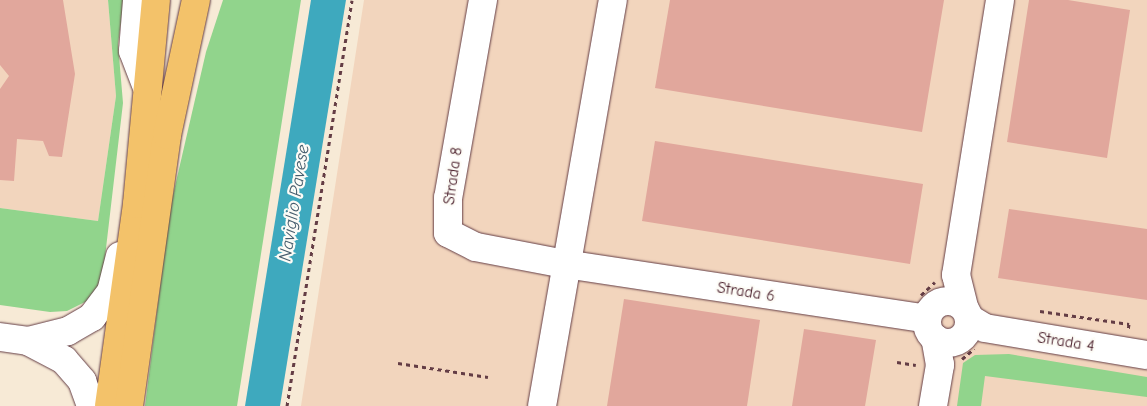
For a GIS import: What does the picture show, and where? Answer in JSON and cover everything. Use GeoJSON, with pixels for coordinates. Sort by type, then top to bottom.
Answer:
{"type":"FeatureCollection","features":[{"type":"Feature","properties":{"kind":"main road"},"geometry":{"type":"LineString","coordinates":[[109,406],[141,158],[156,0]]}},
{"type":"Feature","properties":{"kind":"main road"},"geometry":{"type":"LineString","coordinates":[[129,406],[161,170],[196,0]]}},
{"type":"Feature","properties":{"kind":"street"},"geometry":{"type":"LineString","coordinates":[[137,0],[133,51],[147,88]]}},
{"type":"Feature","properties":{"kind":"street","name":"Strada 8"},"geometry":{"type":"LineString","coordinates":[[483,0],[448,198],[448,233],[476,248],[565,264]]}},
{"type":"Feature","properties":{"kind":"street"},"geometry":{"type":"LineString","coordinates":[[542,406],[612,0]]}},
{"type":"Feature","properties":{"kind":"street"},"geometry":{"type":"LineString","coordinates":[[933,406],[932,366],[955,324],[956,275],[1000,0]]}},
{"type":"Feature","properties":{"kind":"street"},"geometry":{"type":"LineString","coordinates":[[28,341],[79,326],[92,317],[111,292],[119,268],[128,194],[141,158]]}},
{"type":"Feature","properties":{"kind":"street","name":"Strada 6"},"geometry":{"type":"LineString","coordinates":[[565,264],[955,324]]}},
{"type":"Feature","properties":{"kind":"street","name":"Strada 4"},"geometry":{"type":"LineString","coordinates":[[955,324],[1137,347]]}},
{"type":"Feature","properties":{"kind":"street"},"geometry":{"type":"LineString","coordinates":[[0,337],[28,341],[64,360],[82,381],[91,406]]}},
{"type":"Feature","properties":{"kind":"path"},"geometry":{"type":"LineString","coordinates":[[287,406],[352,0]]}},
{"type":"Feature","properties":{"kind":"path"},"geometry":{"type":"LineString","coordinates":[[1035,310],[1129,324],[1137,347]]}},
{"type":"Feature","properties":{"kind":"path"},"geometry":{"type":"LineString","coordinates":[[897,362],[932,366]]}},
{"type":"Feature","properties":{"kind":"path"},"geometry":{"type":"LineString","coordinates":[[398,363],[488,377]]}},
{"type":"Feature","properties":{"kind":"shaded area"},"geometry":{"type":"Polygon","coordinates":[[[0,0],[108,0],[116,96],[98,221],[0,208],[0,0]]]}},
{"type":"Feature","properties":{"kind":"shaded area"},"geometry":{"type":"Polygon","coordinates":[[[364,0],[1147,0],[1147,406],[301,406],[364,0]]]}},
{"type":"Feature","properties":{"kind":"green space"},"geometry":{"type":"Polygon","coordinates":[[[108,0],[124,0],[118,44],[123,103],[103,274],[99,286],[91,299],[67,311],[50,312],[0,305],[0,208],[98,221],[116,96],[108,0]]]}},
{"type":"Feature","properties":{"kind":"green space"},"geometry":{"type":"Polygon","coordinates":[[[223,0],[301,0],[237,406],[145,406],[170,208],[206,52],[223,0]]]}},
{"type":"Feature","properties":{"kind":"green space"},"geometry":{"type":"Polygon","coordinates":[[[1009,354],[1147,377],[1147,397],[985,376],[981,406],[957,406],[963,363],[975,355],[1009,354]]]}},
{"type":"Feature","properties":{"kind":"water","name":"Naviglio Pavese"},"geometry":{"type":"Polygon","coordinates":[[[311,0],[346,0],[280,406],[245,406],[311,0]]]}},
{"type":"Feature","properties":{"kind":"building"},"geometry":{"type":"Polygon","coordinates":[[[0,0],[63,0],[75,74],[62,157],[49,156],[43,141],[17,139],[14,181],[0,180],[0,89],[9,76],[0,65],[0,0]]]}},
{"type":"Feature","properties":{"kind":"building"},"geometry":{"type":"Polygon","coordinates":[[[670,0],[944,0],[922,132],[655,88],[670,0]]]}},
{"type":"Feature","properties":{"kind":"building"},"geometry":{"type":"Polygon","coordinates":[[[1029,0],[1068,0],[1130,10],[1107,158],[1007,142],[1029,0]]]}},
{"type":"Feature","properties":{"kind":"building"},"geometry":{"type":"Polygon","coordinates":[[[655,141],[923,184],[910,264],[642,221],[655,141]]]}},
{"type":"Feature","properties":{"kind":"building"},"geometry":{"type":"Polygon","coordinates":[[[1009,209],[1147,229],[1147,300],[998,278],[1009,209]]]}},
{"type":"Feature","properties":{"kind":"building"},"geometry":{"type":"Polygon","coordinates":[[[624,299],[760,320],[747,406],[607,406],[624,299]]]}},
{"type":"Feature","properties":{"kind":"building"},"geometry":{"type":"Polygon","coordinates":[[[804,329],[876,340],[865,406],[792,406],[804,329]]]}}]}
